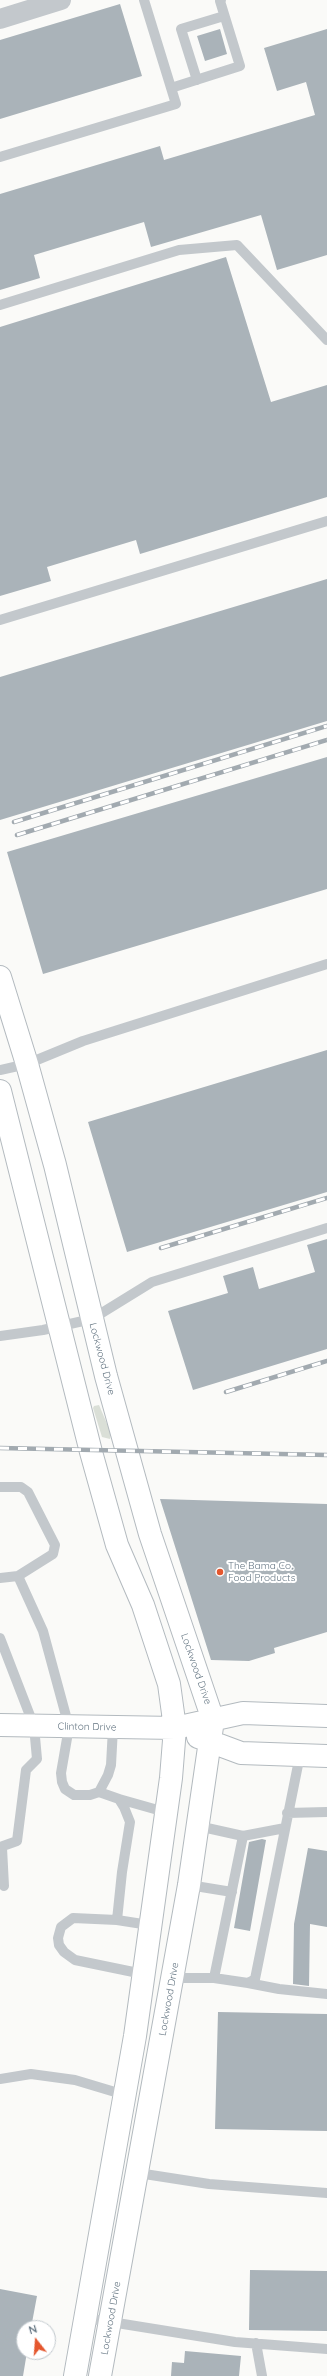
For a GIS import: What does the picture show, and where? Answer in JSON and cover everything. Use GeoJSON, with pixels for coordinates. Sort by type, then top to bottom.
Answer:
{"type":"FeatureCollection","features":[{"type":"Feature","properties":{"kind":"main road","name":"Lockwood Drive"},"geometry":{"type":"LineString","coordinates":[[0,977],[27,1064],[62,1195],[92,1319],[150,1534],[213,1720],[189,1885],[100,2376]]}},
{"type":"Feature","properties":{"kind":"main road"},"geometry":{"type":"LineString","coordinates":[[0,1091],[59,1327],[117,1545],[143,1605],[169,1684],[175,1728],[171,1778],[125,2095],[75,2376]]}},
{"type":"Feature","properties":{"kind":"main road","name":"Clinton Drive"},"geometry":{"type":"LineString","coordinates":[[0,1725],[175,1728],[243,1713],[327,1716]]}},
{"type":"Feature","properties":{"kind":"main road","name":"Clinton Drive"},"geometry":{"type":"LineString","coordinates":[[175,1728],[241,1753],[327,1756]]}},
{"type":"Feature","properties":{"kind":"main road"},"geometry":{"type":"LineString","coordinates":[[143,1974],[172,1978]]}},
{"type":"Feature","properties":{"kind":"main road"},"geometry":{"type":"LineString","coordinates":[[125,2095],[151,2098]]}},
{"type":"Feature","properties":{"kind":"main road"},"geometry":{"type":"LineString","coordinates":[[112,2170],[138,2173]]}},
{"type":"Feature","properties":{"kind":"street"},"geometry":{"type":"LineString","coordinates":[[0,19],[61,0]]}},
{"type":"Feature","properties":{"kind":"lane"},"geometry":{"type":"LineString","coordinates":[[0,157],[176,104],[144,0]]}},
{"type":"Feature","properties":{"kind":"lane"},"geometry":{"type":"LineString","coordinates":[[171,88],[240,66],[224,16],[221,0]]}},
{"type":"Feature","properties":{"kind":"lane"},"geometry":{"type":"LineString","coordinates":[[197,80],[182,29],[224,16]]}},
{"type":"Feature","properties":{"kind":"lane"},"geometry":{"type":"LineString","coordinates":[[0,305],[180,250],[237,245],[327,340]]}},
{"type":"Feature","properties":{"kind":"lane"},"geometry":{"type":"LineString","coordinates":[[0,620],[327,521]]}},
{"type":"Feature","properties":{"kind":"lane"},"geometry":{"type":"LineString","coordinates":[[0,1070],[27,1064],[83,1041],[327,964]]}},
{"type":"Feature","properties":{"kind":"lane"},"geometry":{"type":"LineString","coordinates":[[0,1336],[59,1327],[92,1319],[152,1282],[327,1228]]}},
{"type":"Feature","properties":{"kind":"lane"},"geometry":{"type":"LineString","coordinates":[[0,1487],[21,1487],[28,1492],[56,1545],[53,1554],[18,1576],[0,1578]]}},
{"type":"Feature","properties":{"kind":"lane"},"geometry":{"type":"LineString","coordinates":[[18,1576],[43,1631],[69,1727],[61,1772],[65,1789],[74,1795],[90,1795],[99,1792],[165,1812]]}},
{"type":"Feature","properties":{"kind":"lane"},"geometry":{"type":"LineString","coordinates":[[0,1638],[34,1726],[37,1759],[26,1770],[17,1841],[1,1848],[4,1886]]}},
{"type":"Feature","properties":{"kind":"lane"},"geometry":{"type":"LineString","coordinates":[[99,1792],[111,1765],[113,1728]]}},
{"type":"Feature","properties":{"kind":"lane"},"geometry":{"type":"LineString","coordinates":[[248,1983],[254,1978],[300,1755]]}},
{"type":"Feature","properties":{"kind":"lane"},"geometry":{"type":"LineString","coordinates":[[117,1920],[122,1872],[130,1822],[118,1799]]}},
{"type":"Feature","properties":{"kind":"lane"},"geometry":{"type":"LineString","coordinates":[[287,1813],[327,1812]]}},
{"type":"Feature","properties":{"kind":"lane"},"geometry":{"type":"LineString","coordinates":[[198,1826],[243,1836],[285,1828]]}},
{"type":"Feature","properties":{"kind":"lane"},"geometry":{"type":"LineString","coordinates":[[214,1978],[243,1836]]}},
{"type":"Feature","properties":{"kind":"lane"},"geometry":{"type":"LineString","coordinates":[[189,1885],[232,1892]]}},
{"type":"Feature","properties":{"kind":"lane"},"geometry":{"type":"LineString","coordinates":[[143,1974],[75,1960],[64,1952],[59,1945],[58,1938],[61,1927],[73,1918],[117,1920],[149,1925]]}},
{"type":"Feature","properties":{"kind":"lane"},"geometry":{"type":"LineString","coordinates":[[172,1978],[214,1978],[279,1989],[327,1994]]}},
{"type":"Feature","properties":{"kind":"lane"},"geometry":{"type":"LineString","coordinates":[[0,2079],[31,2074],[75,2080],[125,2095]]}},
{"type":"Feature","properties":{"kind":"lane"},"geometry":{"type":"LineString","coordinates":[[138,2173],[209,2184],[327,2193]]}},
{"type":"Feature","properties":{"kind":"lane"},"geometry":{"type":"LineString","coordinates":[[86,2318],[256,2344],[327,2349]]}},
{"type":"Feature","properties":{"kind":"lane"},"geometry":{"type":"LineString","coordinates":[[256,2344],[262,2376]]}},
{"type":"Feature","properties":{"kind":"shaded area"},"geometry":{"type":"Polygon","coordinates":[[[99,1405],[111,1433],[110,1439],[102,1437],[93,1408],[94,1406],[99,1405]]]}},
{"type":"Feature","properties":{"kind":"building"},"geometry":{"type":"Polygon","coordinates":[[[120,4],[142,76],[0,119],[0,40],[120,4]]]}},
{"type":"Feature","properties":{"kind":"building"},"geometry":{"type":"Polygon","coordinates":[[[220,29],[227,54],[205,61],[197,36],[220,29]]]}},
{"type":"Feature","properties":{"kind":"building"},"geometry":{"type":"Polygon","coordinates":[[[327,29],[327,255],[277,270],[261,215],[151,247],[144,222],[34,255],[40,278],[0,290],[0,194],[160,146],[164,160],[315,115],[306,82],[277,91],[264,48],[327,29]]]}},
{"type":"Feature","properties":{"kind":"building"},"geometry":{"type":"Polygon","coordinates":[[[226,257],[271,402],[327,385],[327,497],[140,554],[136,540],[47,567],[51,581],[0,596],[0,327],[226,257]]]}},
{"type":"Feature","properties":{"kind":"building"},"geometry":{"type":"Polygon","coordinates":[[[327,579],[327,721],[0,820],[0,677],[327,579]]]}},
{"type":"Feature","properties":{"kind":"building"},"geometry":{"type":"Polygon","coordinates":[[[327,757],[327,889],[43,974],[7,852],[327,757]]]}},
{"type":"Feature","properties":{"kind":"building"},"geometry":{"type":"Polygon","coordinates":[[[327,1050],[327,1192],[127,1252],[88,1122],[327,1050]]]}},
{"type":"Feature","properties":{"kind":"building"},"geometry":{"type":"Polygon","coordinates":[[[327,1239],[327,1349],[193,1390],[168,1311],[228,1293],[223,1276],[253,1267],[259,1289],[315,1272],[307,1245],[327,1239]]]}},
{"type":"Feature","properties":{"kind":"building"},"geometry":{"type":"Polygon","coordinates":[[[160,1499],[327,1504],[327,1632],[274,1648],[275,1653],[249,1661],[211,1660],[160,1499]]]}},
{"type":"Feature","properties":{"kind":"building"},"geometry":{"type":"Polygon","coordinates":[[[262,1839],[266,1840],[250,1931],[234,1928],[249,1842],[262,1839]]]}},
{"type":"Feature","properties":{"kind":"building"},"geometry":{"type":"Polygon","coordinates":[[[308,1848],[327,1851],[327,1927],[310,1924],[309,1986],[293,1984],[294,1924],[308,1848]]]}},
{"type":"Feature","properties":{"kind":"building"},"geometry":{"type":"Polygon","coordinates":[[[218,2012],[327,2014],[327,2131],[215,2129],[218,2012]]]}},
{"type":"Feature","properties":{"kind":"building"},"geometry":{"type":"Polygon","coordinates":[[[250,2270],[327,2271],[327,2331],[249,2330],[250,2270]]]}},
{"type":"Feature","properties":{"kind":"building"},"geometry":{"type":"Polygon","coordinates":[[[0,2289],[37,2296],[32,2320],[16,2320],[16,2360],[26,2360],[23,2376],[0,2376],[0,2289]]]}},
{"type":"Feature","properties":{"kind":"building"},"geometry":{"type":"Polygon","coordinates":[[[185,2351],[241,2356],[239,2376],[171,2376],[172,2362],[184,2363],[185,2351]]]}},
{"type":"Feature","properties":{"kind":"railway"},"geometry":{"type":"LineString","coordinates":[[14,822],[327,726]]}},
{"type":"Feature","properties":{"kind":"railway"},"geometry":{"type":"LineString","coordinates":[[17,835],[327,740]]}},
{"type":"Feature","properties":{"kind":"railway"},"geometry":{"type":"LineString","coordinates":[[161,1248],[327,1198]]}},
{"type":"Feature","properties":{"kind":"railway"},"geometry":{"type":"LineString","coordinates":[[226,1392],[327,1361]]}},
{"type":"Feature","properties":{"kind":"railway"},"geometry":{"type":"LineString","coordinates":[[0,1448],[327,1455]]}},
{"type":"Feature","properties":{"kind":"place","name":"The Bama Co. Food Products"},"geometry":{"type":"Point","coordinates":[220,1572]}}]}
